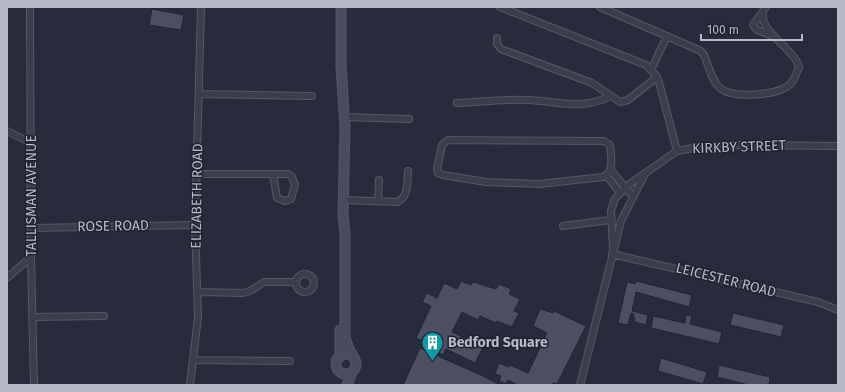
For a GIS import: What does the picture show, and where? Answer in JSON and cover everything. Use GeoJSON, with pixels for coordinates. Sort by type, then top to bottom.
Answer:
{"type":"FeatureCollection","features":[{"type":"Feature","properties":{"kind":"main road"},"geometry":{"type":"LineString","coordinates":[[341,7],[345,117]]}},
{"type":"Feature","properties":{"kind":"main road"},"geometry":{"type":"LineString","coordinates":[[341,385],[340,372],[336,364],[340,357],[340,233],[344,200],[347,7]]}},
{"type":"Feature","properties":{"kind":"main road"},"geometry":{"type":"LineString","coordinates":[[343,215],[345,233],[345,338],[356,364],[347,385]]}},
{"type":"Feature","properties":{"kind":"main road"},"geometry":{"type":"LineString","coordinates":[[340,357],[345,354],[354,358]]}},
{"type":"Feature","properties":{"kind":"main road"},"geometry":{"type":"LineString","coordinates":[[340,372],[346,374],[352,372]]}},
{"type":"Feature","properties":{"kind":"street","name":"TALLISMAN AVENUE"},"geometry":{"type":"LineString","coordinates":[[30,7],[31,257],[34,385]]}},
{"type":"Feature","properties":{"kind":"street","name":"ELIZABETH ROAD"},"geometry":{"type":"LineString","coordinates":[[190,385],[198,326],[195,225],[201,7]]}},
{"type":"Feature","properties":{"kind":"street"},"geometry":{"type":"LineString","coordinates":[[500,7],[639,61],[652,70],[661,87],[677,151]]}},
{"type":"Feature","properties":{"kind":"street"},"geometry":{"type":"LineString","coordinates":[[600,7],[610,9],[701,51],[717,85],[725,92],[738,95],[775,92],[789,86],[799,67],[792,54],[763,24],[764,10]]}},
{"type":"Feature","properties":{"kind":"street"},"geometry":{"type":"LineString","coordinates":[[764,10],[753,23],[755,29],[773,36]]}},
{"type":"Feature","properties":{"kind":"street"},"geometry":{"type":"LineString","coordinates":[[652,70],[667,36]]}},
{"type":"Feature","properties":{"kind":"street"},"geometry":{"type":"LineString","coordinates":[[497,38],[497,44],[501,49],[592,82],[600,86],[616,101],[624,102],[657,77]]}},
{"type":"Feature","properties":{"kind":"street"},"geometry":{"type":"LineString","coordinates":[[199,94],[312,96]]}},
{"type":"Feature","properties":{"kind":"street"},"geometry":{"type":"LineString","coordinates":[[457,103],[528,100],[577,105],[598,102],[610,96]]}},
{"type":"Feature","properties":{"kind":"street"},"geometry":{"type":"LineString","coordinates":[[345,117],[409,119]]}},
{"type":"Feature","properties":{"kind":"street"},"geometry":{"type":"LineString","coordinates":[[7,131],[31,142]]}},
{"type":"Feature","properties":{"kind":"street"},"geometry":{"type":"LineString","coordinates":[[609,173],[539,184],[486,182],[438,173],[437,169],[444,141],[453,139],[498,141],[604,141],[610,145],[609,173],[620,193]]}},
{"type":"Feature","properties":{"kind":"street","name":"KIRKBY STREET"},"geometry":{"type":"LineString","coordinates":[[612,252],[612,206],[620,193],[647,171],[677,151],[699,147],[741,145],[838,146]]}},
{"type":"Feature","properties":{"kind":"street"},"geometry":{"type":"LineString","coordinates":[[344,200],[397,202],[402,200],[405,196],[408,171]]}},
{"type":"Feature","properties":{"kind":"street","name":"KIRKBY STREET"},"geometry":{"type":"LineString","coordinates":[[580,385],[612,252],[621,221],[647,171]]}},
{"type":"Feature","properties":{"kind":"street"},"geometry":{"type":"LineString","coordinates":[[609,173],[633,197]]}},
{"type":"Feature","properties":{"kind":"street"},"geometry":{"type":"LineString","coordinates":[[197,174],[273,174],[288,174],[292,177],[295,184],[291,199],[285,201],[277,198],[273,174]]}},
{"type":"Feature","properties":{"kind":"street"},"geometry":{"type":"LineString","coordinates":[[378,201],[379,180]]}},
{"type":"Feature","properties":{"kind":"street"},"geometry":{"type":"LineString","coordinates":[[563,226],[621,221]]}},
{"type":"Feature","properties":{"kind":"street","name":"ROSE ROAD"},"geometry":{"type":"LineString","coordinates":[[32,228],[195,225]]}},
{"type":"Feature","properties":{"kind":"street","name":"LEICESTER ROAD"},"geometry":{"type":"LineString","coordinates":[[612,252],[818,302],[838,310]]}},
{"type":"Feature","properties":{"kind":"street"},"geometry":{"type":"LineString","coordinates":[[7,278],[31,257]]}},
{"type":"Feature","properties":{"kind":"street"},"geometry":{"type":"LineString","coordinates":[[198,292],[242,293],[250,291],[266,282],[296,282]]}},
{"type":"Feature","properties":{"kind":"street"},"geometry":{"type":"LineString","coordinates":[[32,317],[104,316]]}},
{"type":"Feature","properties":{"kind":"street"},"geometry":{"type":"LineString","coordinates":[[193,360],[290,361]]}},
{"type":"Feature","properties":{"kind":"building"},"geometry":{"type":"Polygon","coordinates":[[[152,9],[184,15],[181,30],[149,25],[152,9]]]}},
{"type":"Feature","properties":{"kind":"building"},"geometry":{"type":"Polygon","coordinates":[[[461,281],[471,285],[473,282],[496,289],[499,284],[511,289],[509,294],[520,299],[514,311],[519,313],[512,327],[497,321],[496,323],[480,316],[478,320],[462,312],[452,332],[483,347],[475,363],[446,349],[443,355],[429,348],[431,345],[416,338],[431,306],[422,302],[427,293],[437,298],[444,283],[457,289],[461,281]]]}},
{"type":"Feature","properties":{"kind":"building"},"geometry":{"type":"Polygon","coordinates":[[[636,281],[692,295],[689,307],[636,292],[632,311],[648,315],[646,325],[634,322],[634,314],[631,313],[628,325],[618,323],[627,282],[635,284],[636,281]]]}},
{"type":"Feature","properties":{"kind":"building"},"geometry":{"type":"Polygon","coordinates":[[[540,309],[553,313],[554,311],[586,326],[557,384],[518,385],[508,380],[506,384],[499,381],[501,376],[495,374],[499,363],[509,367],[510,365],[528,373],[547,333],[533,326],[540,309]]]}},
{"type":"Feature","properties":{"kind":"building"},"geometry":{"type":"Polygon","coordinates":[[[733,313],[784,325],[781,337],[730,325],[733,313]]]}},
{"type":"Feature","properties":{"kind":"building"},"geometry":{"type":"Polygon","coordinates":[[[686,315],[692,316],[690,324],[722,332],[719,344],[651,328],[653,316],[685,323],[686,315]]]}},
{"type":"Feature","properties":{"kind":"building","name":"Bedford Square"},"geometry":{"type":"Polygon","coordinates":[[[420,348],[483,376],[500,385],[403,385],[420,348]]]}},
{"type":"Feature","properties":{"kind":"building"},"geometry":{"type":"Polygon","coordinates":[[[661,358],[707,372],[703,384],[658,371],[661,358]]]}},
{"type":"Feature","properties":{"kind":"building"},"geometry":{"type":"Polygon","coordinates":[[[719,365],[770,377],[769,385],[749,385],[717,377],[719,365]]]}},
{"type":"Feature","properties":{"kind":"place","name":"Bedford Square"},"geometry":{"type":"Point","coordinates":[433,362]}}]}
